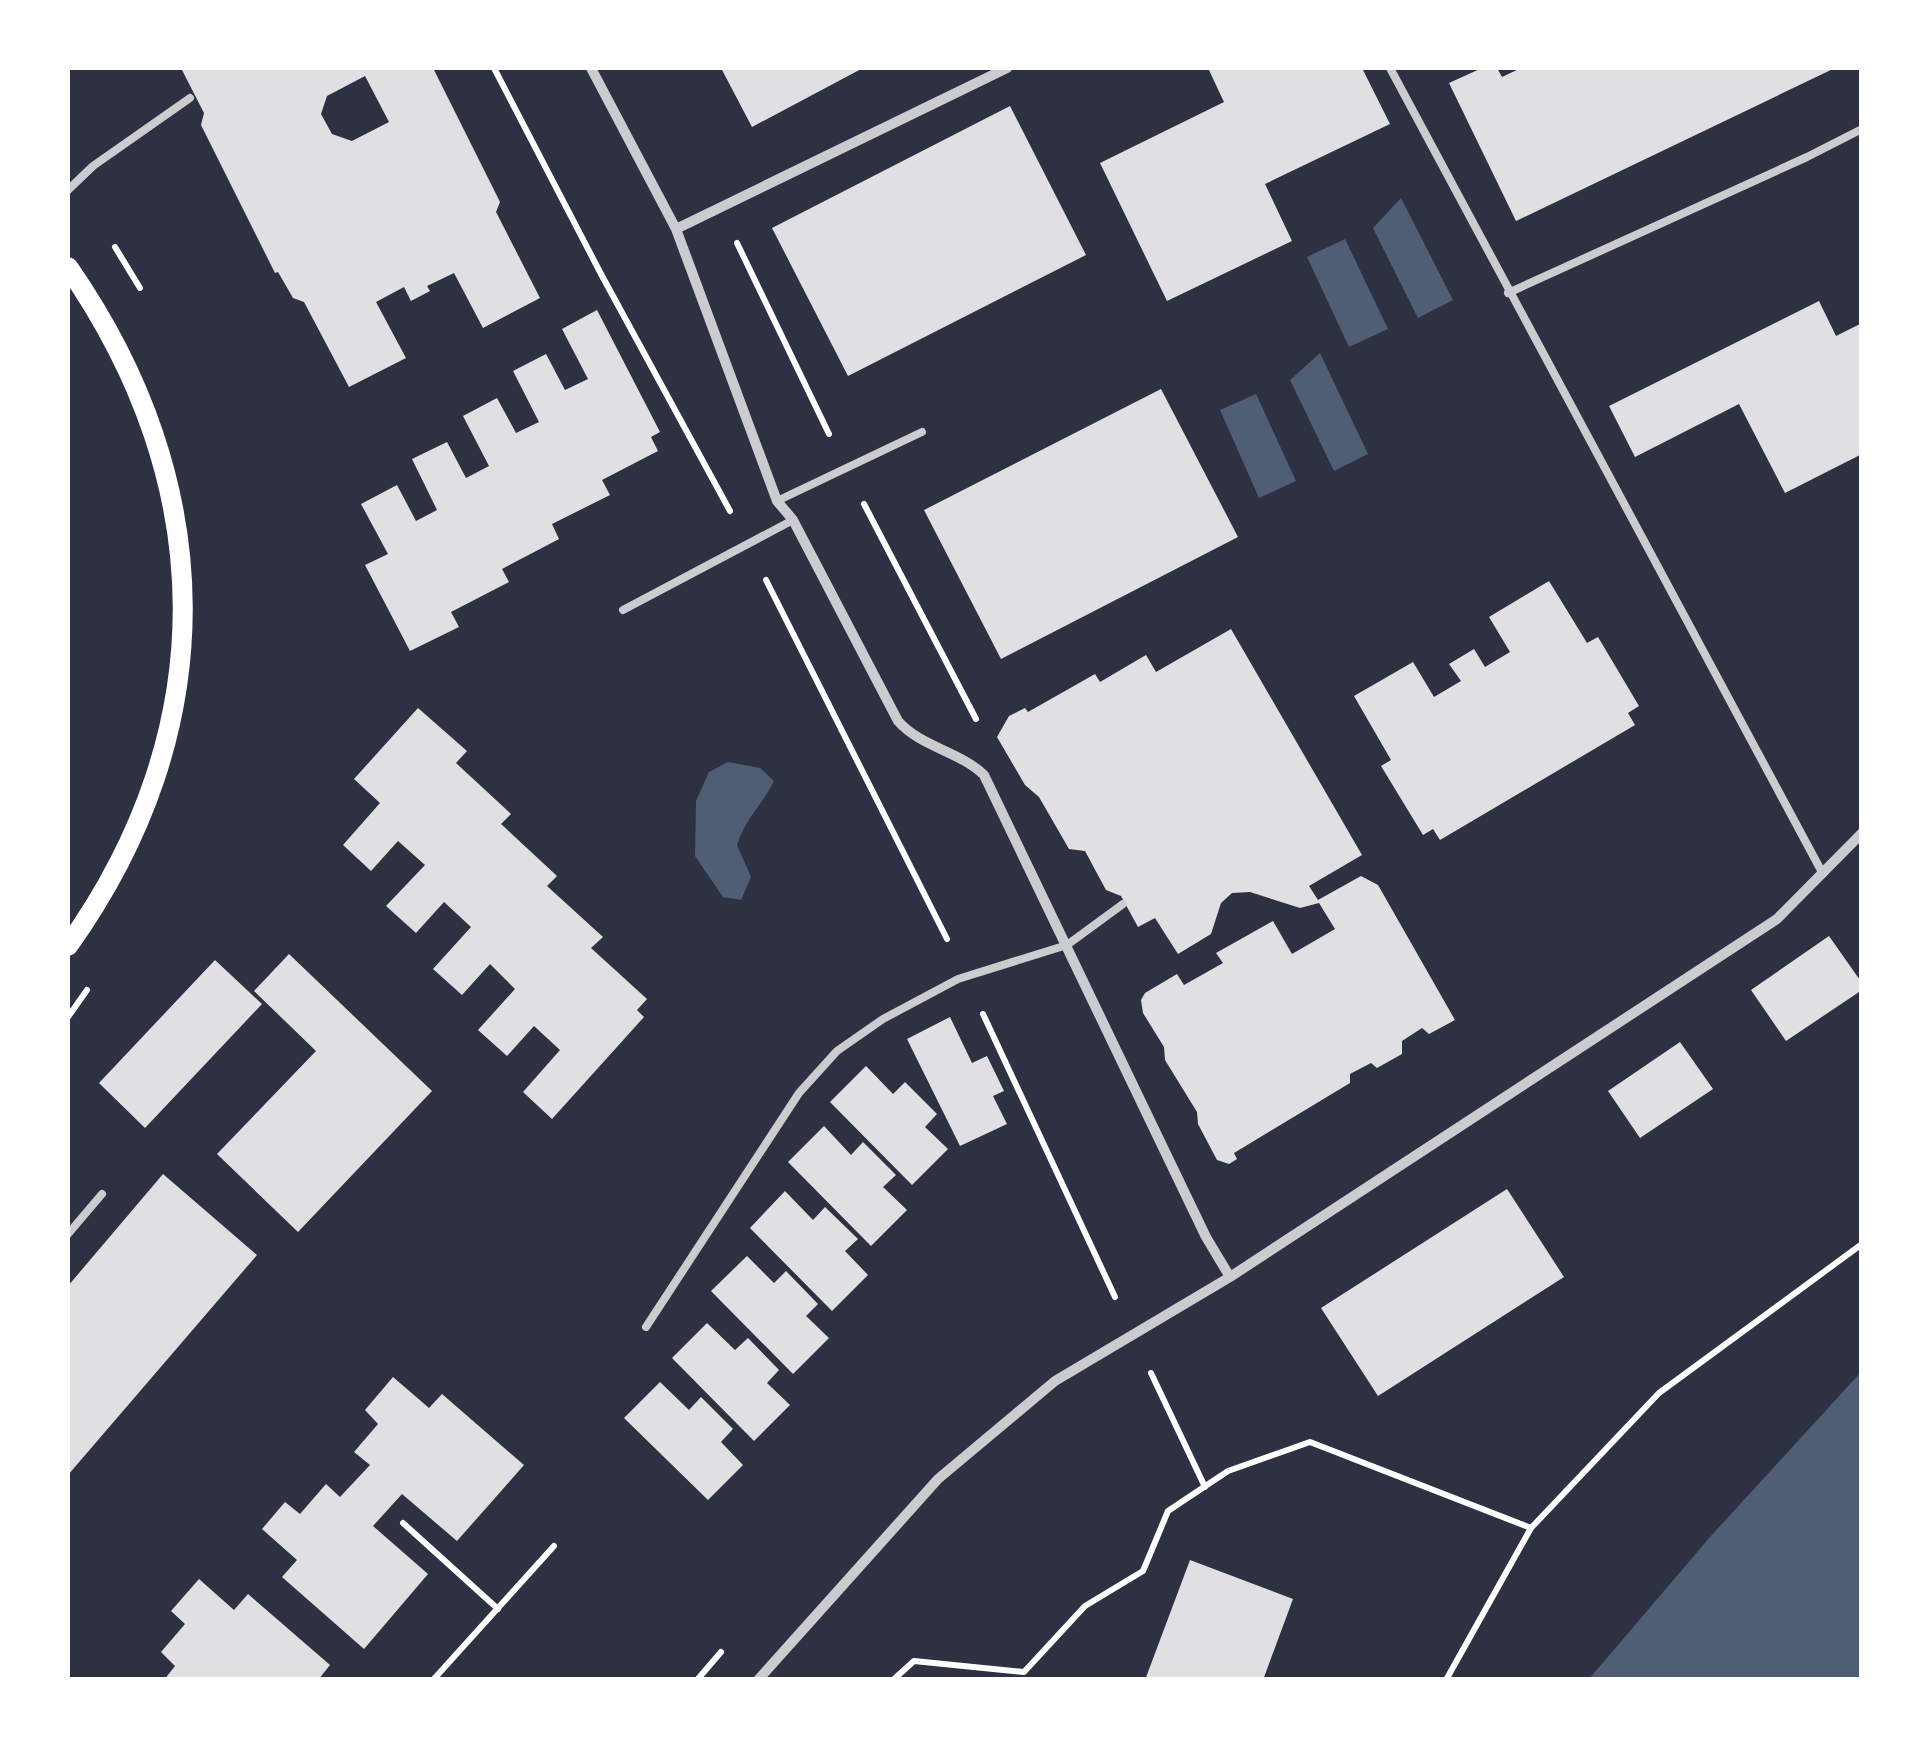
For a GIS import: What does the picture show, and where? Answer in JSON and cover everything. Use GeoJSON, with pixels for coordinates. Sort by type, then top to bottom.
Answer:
{"type":"FeatureCollection","features":[{"type":"Feature","properties":{"kind":"main road"},"geometry":{"type":"LineString","coordinates":[[68,267],[94,305],[143,398],[164,466],[183,590],[182,650],[175,705],[145,806],[99,901],[68,946]]}},
{"type":"Feature","properties":{"kind":"street"},"geometry":{"type":"LineString","coordinates":[[592,68],[676,229],[777,501],[793,520],[898,720],[909,733],[972,764],[984,775],[1206,1236],[1230,1277]]}},
{"type":"Feature","properties":{"kind":"street"},"geometry":{"type":"LineString","coordinates":[[676,229],[1007,68]]}},
{"type":"Feature","properties":{"kind":"street"},"geometry":{"type":"LineString","coordinates":[[758,1680],[938,1479],[1056,1381],[1230,1277],[1777,919],[1862,833]]}},
{"type":"Feature","properties":{"kind":"lane"},"geometry":{"type":"LineString","coordinates":[[1390,68],[1822,874]]}},
{"type":"Feature","properties":{"kind":"lane"},"geometry":{"type":"LineString","coordinates":[[68,190],[93,166],[190,98]]}},
{"type":"Feature","properties":{"kind":"lane"},"geometry":{"type":"LineString","coordinates":[[1508,293],[1807,157],[1862,128]]}},
{"type":"Feature","properties":{"kind":"lane"},"geometry":{"type":"LineString","coordinates":[[777,501],[922,432]]}},
{"type":"Feature","properties":{"kind":"lane"},"geometry":{"type":"LineString","coordinates":[[622,610],[793,520]]}},
{"type":"Feature","properties":{"kind":"lane"},"geometry":{"type":"LineString","coordinates":[[646,1327],[799,1093],[837,1051],[883,1019],[966,976],[1067,945],[1123,904]]}},
{"type":"Feature","properties":{"kind":"lane"},"geometry":{"type":"LineString","coordinates":[[68,1234],[102,1194]]}},
{"type":"Feature","properties":{"kind":"path"},"geometry":{"type":"LineString","coordinates":[[494,68],[748,544],[966,976],[1117,1303]]}},
{"type":"Feature","properties":{"kind":"path"},"geometry":{"type":"LineString","coordinates":[[716,210],[729,228],[845,468],[979,726]]}},
{"type":"Feature","properties":{"kind":"path"},"geometry":{"type":"LineString","coordinates":[[1446,1680],[1531,1528],[1659,1393],[1862,1244]]}},
{"type":"Feature","properties":{"kind":"path"},"geometry":{"type":"LineString","coordinates":[[1150,1372],[1205,1487]]}},
{"type":"Feature","properties":{"kind":"path"},"geometry":{"type":"LineString","coordinates":[[893,1680],[914,1661],[1024,1672],[1085,1606],[1143,1571],[1168,1512],[1228,1470],[1310,1442],[1531,1528]]}},
{"type":"Feature","properties":{"kind":"path"},"geometry":{"type":"LineString","coordinates":[[403,1523],[498,1609]]}},
{"type":"Feature","properties":{"kind":"path"},"geometry":{"type":"LineString","coordinates":[[433,1680],[554,1546]]}},
{"type":"Feature","properties":{"kind":"path"},"geometry":{"type":"LineString","coordinates":[[696,1680],[721,1652]]}},
{"type":"Feature","properties":{"kind":"water"},"geometry":{"type":"Polygon","coordinates":[[[1401,198],[1453,300],[1418,318],[1373,228],[1401,198]]]}},
{"type":"Feature","properties":{"kind":"water"},"geometry":{"type":"Polygon","coordinates":[[[1345,239],[1388,329],[1349,347],[1307,257],[1345,239]]]}},
{"type":"Feature","properties":{"kind":"water"},"geometry":{"type":"Polygon","coordinates":[[[1320,353],[1368,454],[1334,471],[1290,380],[1320,353]]]}},
{"type":"Feature","properties":{"kind":"water"},"geometry":{"type":"Polygon","coordinates":[[[1256,394],[1296,481],[1259,498],[1220,410],[1256,394]]]}},
{"type":"Feature","properties":{"kind":"water"},"geometry":{"type":"Polygon","coordinates":[[[728,762],[760,768],[774,781],[737,845],[751,877],[741,900],[723,897],[695,856],[696,801],[709,772],[728,762]]]}},
{"type":"Feature","properties":{"kind":"water"},"geometry":{"type":"Polygon","coordinates":[[[1861,1372],[1861,1679],[1589,1679],[1710,1537],[1861,1372]]]}},
{"type":"Feature","properties":{"kind":"building"},"geometry":{"type":"Polygon","coordinates":[[[181,68],[433,68],[500,202],[496,212],[540,298],[483,328],[454,273],[427,286],[430,291],[411,301],[404,287],[376,302],[406,358],[349,387],[304,302],[293,298],[278,272],[275,273],[201,125],[204,113],[181,68]],[[365,76],[327,96],[321,114],[332,134],[352,141],[389,122],[365,76]]]}},
{"type":"Feature","properties":{"kind":"building"},"geometry":{"type":"Polygon","coordinates":[[[721,68],[863,68],[752,127],[721,68]]]}},
{"type":"Feature","properties":{"kind":"building"},"geometry":{"type":"Polygon","coordinates":[[[1208,68],[1362,68],[1390,124],[1265,184],[1292,241],[1167,301],[1100,163],[1224,102],[1208,68]]]}},
{"type":"Feature","properties":{"kind":"building"},"geometry":{"type":"Polygon","coordinates":[[[1482,68],[1497,68],[1502,77],[1521,68],[1835,68],[1516,221],[1449,83],[1482,68]]]}},
{"type":"Feature","properties":{"kind":"building"},"geometry":{"type":"Polygon","coordinates":[[[1010,106],[1086,255],[848,376],[772,228],[1010,106]]]}},
{"type":"Feature","properties":{"kind":"building"},"geometry":{"type":"Polygon","coordinates":[[[1819,301],[1836,336],[1862,323],[1862,454],[1785,493],[1739,404],[1635,457],[1609,406],[1819,301]]]}},
{"type":"Feature","properties":{"kind":"building"},"geometry":{"type":"Polygon","coordinates":[[[597,310],[660,432],[651,437],[658,451],[602,480],[610,495],[552,524],[559,539],[502,569],[509,582],[451,612],[459,627],[410,651],[365,565],[388,554],[361,504],[397,485],[416,521],[437,510],[412,459],[447,442],[466,478],[489,466],[463,416],[497,398],[516,433],[539,422],[513,371],[546,354],[565,390],[588,379],[562,329],[597,310]]]}},
{"type":"Feature","properties":{"kind":"building"},"geometry":{"type":"Polygon","coordinates":[[[1161,389],[1238,537],[1001,659],[924,510],[1161,389]]]}},
{"type":"Feature","properties":{"kind":"building"},"geometry":{"type":"Polygon","coordinates":[[[1549,581],[1587,643],[1598,637],[1639,706],[1628,713],[1635,725],[1440,840],[1433,829],[1423,835],[1381,766],[1391,760],[1354,696],[1413,662],[1434,697],[1461,681],[1449,664],[1474,649],[1485,667],[1510,652],[1489,617],[1549,581]]]}},
{"type":"Feature","properties":{"kind":"building"},"geometry":{"type":"Polygon","coordinates":[[[1231,629],[1362,855],[1309,886],[1318,900],[1361,876],[1378,885],[1455,1020],[1429,1034],[1422,1028],[1402,1041],[1402,1054],[1377,1068],[1371,1063],[1350,1074],[1350,1083],[1234,1153],[1237,1159],[1229,1164],[1217,1160],[1198,1124],[1197,1112],[1165,1060],[1164,1047],[1143,1013],[1141,1000],[1145,993],[1177,974],[1184,985],[1223,963],[1216,953],[1273,921],[1292,954],[1335,929],[1319,903],[1300,908],[1250,892],[1232,893],[1221,903],[1211,934],[1178,954],[1155,918],[1138,927],[1121,896],[1106,890],[1085,851],[1069,849],[997,737],[1009,716],[1025,708],[1028,712],[1095,674],[1100,682],[1146,655],[1156,672],[1231,629]]]}},
{"type":"Feature","properties":{"kind":"building"},"geometry":{"type":"Polygon","coordinates":[[[418,708],[467,751],[456,763],[511,814],[501,824],[557,876],[547,886],[603,937],[591,948],[647,999],[637,1010],[644,1017],[552,1119],[523,1092],[560,1050],[534,1026],[507,1056],[478,1030],[515,989],[490,964],[462,995],[433,969],[471,927],[444,902],[416,933],[386,906],[425,865],[398,841],[371,871],[343,845],[380,803],[354,779],[418,708]]]}},
{"type":"Feature","properties":{"kind":"building"},"geometry":{"type":"Polygon","coordinates":[[[1829,936],[1862,983],[1862,990],[1786,1041],[1751,990],[1829,936]]]}},
{"type":"Feature","properties":{"kind":"building"},"geometry":{"type":"Polygon","coordinates":[[[289,954],[432,1091],[298,1232],[217,1154],[316,1051],[254,991],[289,954]]]}},
{"type":"Feature","properties":{"kind":"building"},"geometry":{"type":"Polygon","coordinates":[[[215,960],[262,1004],[145,1128],[99,1083],[215,960]]]}},
{"type":"Feature","properties":{"kind":"building"},"geometry":{"type":"Polygon","coordinates":[[[950,1017],[972,1063],[987,1056],[1004,1091],[993,1096],[1007,1124],[960,1146],[907,1039],[950,1017]]]}},
{"type":"Feature","properties":{"kind":"building"},"geometry":{"type":"Polygon","coordinates":[[[1680,1042],[1713,1089],[1640,1138],[1608,1091],[1680,1042]]]}},
{"type":"Feature","properties":{"kind":"building"},"geometry":{"type":"Polygon","coordinates":[[[866,1066],[893,1094],[905,1082],[937,1114],[925,1127],[948,1149],[912,1185],[830,1102],[866,1066]]]}},
{"type":"Feature","properties":{"kind":"building"},"geometry":{"type":"Polygon","coordinates":[[[824,1126],[851,1155],[863,1142],[896,1175],[883,1187],[907,1210],[871,1246],[788,1162],[824,1126]]]}},
{"type":"Feature","properties":{"kind":"building"},"geometry":{"type":"Polygon","coordinates":[[[163,1174],[257,1255],[68,1475],[68,1286],[163,1174]]]}},
{"type":"Feature","properties":{"kind":"building"},"geometry":{"type":"Polygon","coordinates":[[[1507,1189],[1564,1277],[1378,1396],[1321,1308],[1507,1189]]]}},
{"type":"Feature","properties":{"kind":"building"},"geometry":{"type":"Polygon","coordinates":[[[785,1191],[813,1220],[825,1207],[858,1239],[845,1251],[868,1275],[832,1311],[750,1228],[785,1191]]]}},
{"type":"Feature","properties":{"kind":"building"},"geometry":{"type":"Polygon","coordinates":[[[747,1256],[774,1283],[786,1271],[818,1304],[806,1316],[829,1338],[793,1374],[711,1291],[747,1256]]]}},
{"type":"Feature","properties":{"kind":"building"},"geometry":{"type":"Polygon","coordinates":[[[707,1323],[735,1350],[748,1338],[779,1370],[767,1383],[790,1405],[754,1441],[672,1358],[707,1323]]]}},
{"type":"Feature","properties":{"kind":"building"},"geometry":{"type":"Polygon","coordinates":[[[393,1377],[429,1408],[442,1394],[524,1465],[457,1541],[402,1494],[373,1526],[428,1574],[364,1649],[282,1577],[297,1560],[262,1529],[285,1502],[300,1514],[326,1484],[340,1497],[370,1465],[354,1452],[378,1424],[365,1410],[393,1377]]]}},
{"type":"Feature","properties":{"kind":"building"},"geometry":{"type":"Polygon","coordinates":[[[660,1382],[689,1410],[701,1397],[733,1429],[721,1442],[743,1465],[708,1500],[624,1418],[660,1382]]]}},
{"type":"Feature","properties":{"kind":"building"},"geometry":{"type":"Polygon","coordinates":[[[1190,1560],[1293,1599],[1263,1680],[1145,1680],[1190,1560]]]}},
{"type":"Feature","properties":{"kind":"building"},"geometry":{"type":"Polygon","coordinates":[[[199,1579],[234,1610],[248,1594],[330,1665],[318,1680],[164,1680],[175,1666],[161,1652],[185,1624],[171,1611],[199,1579]]]}}]}
